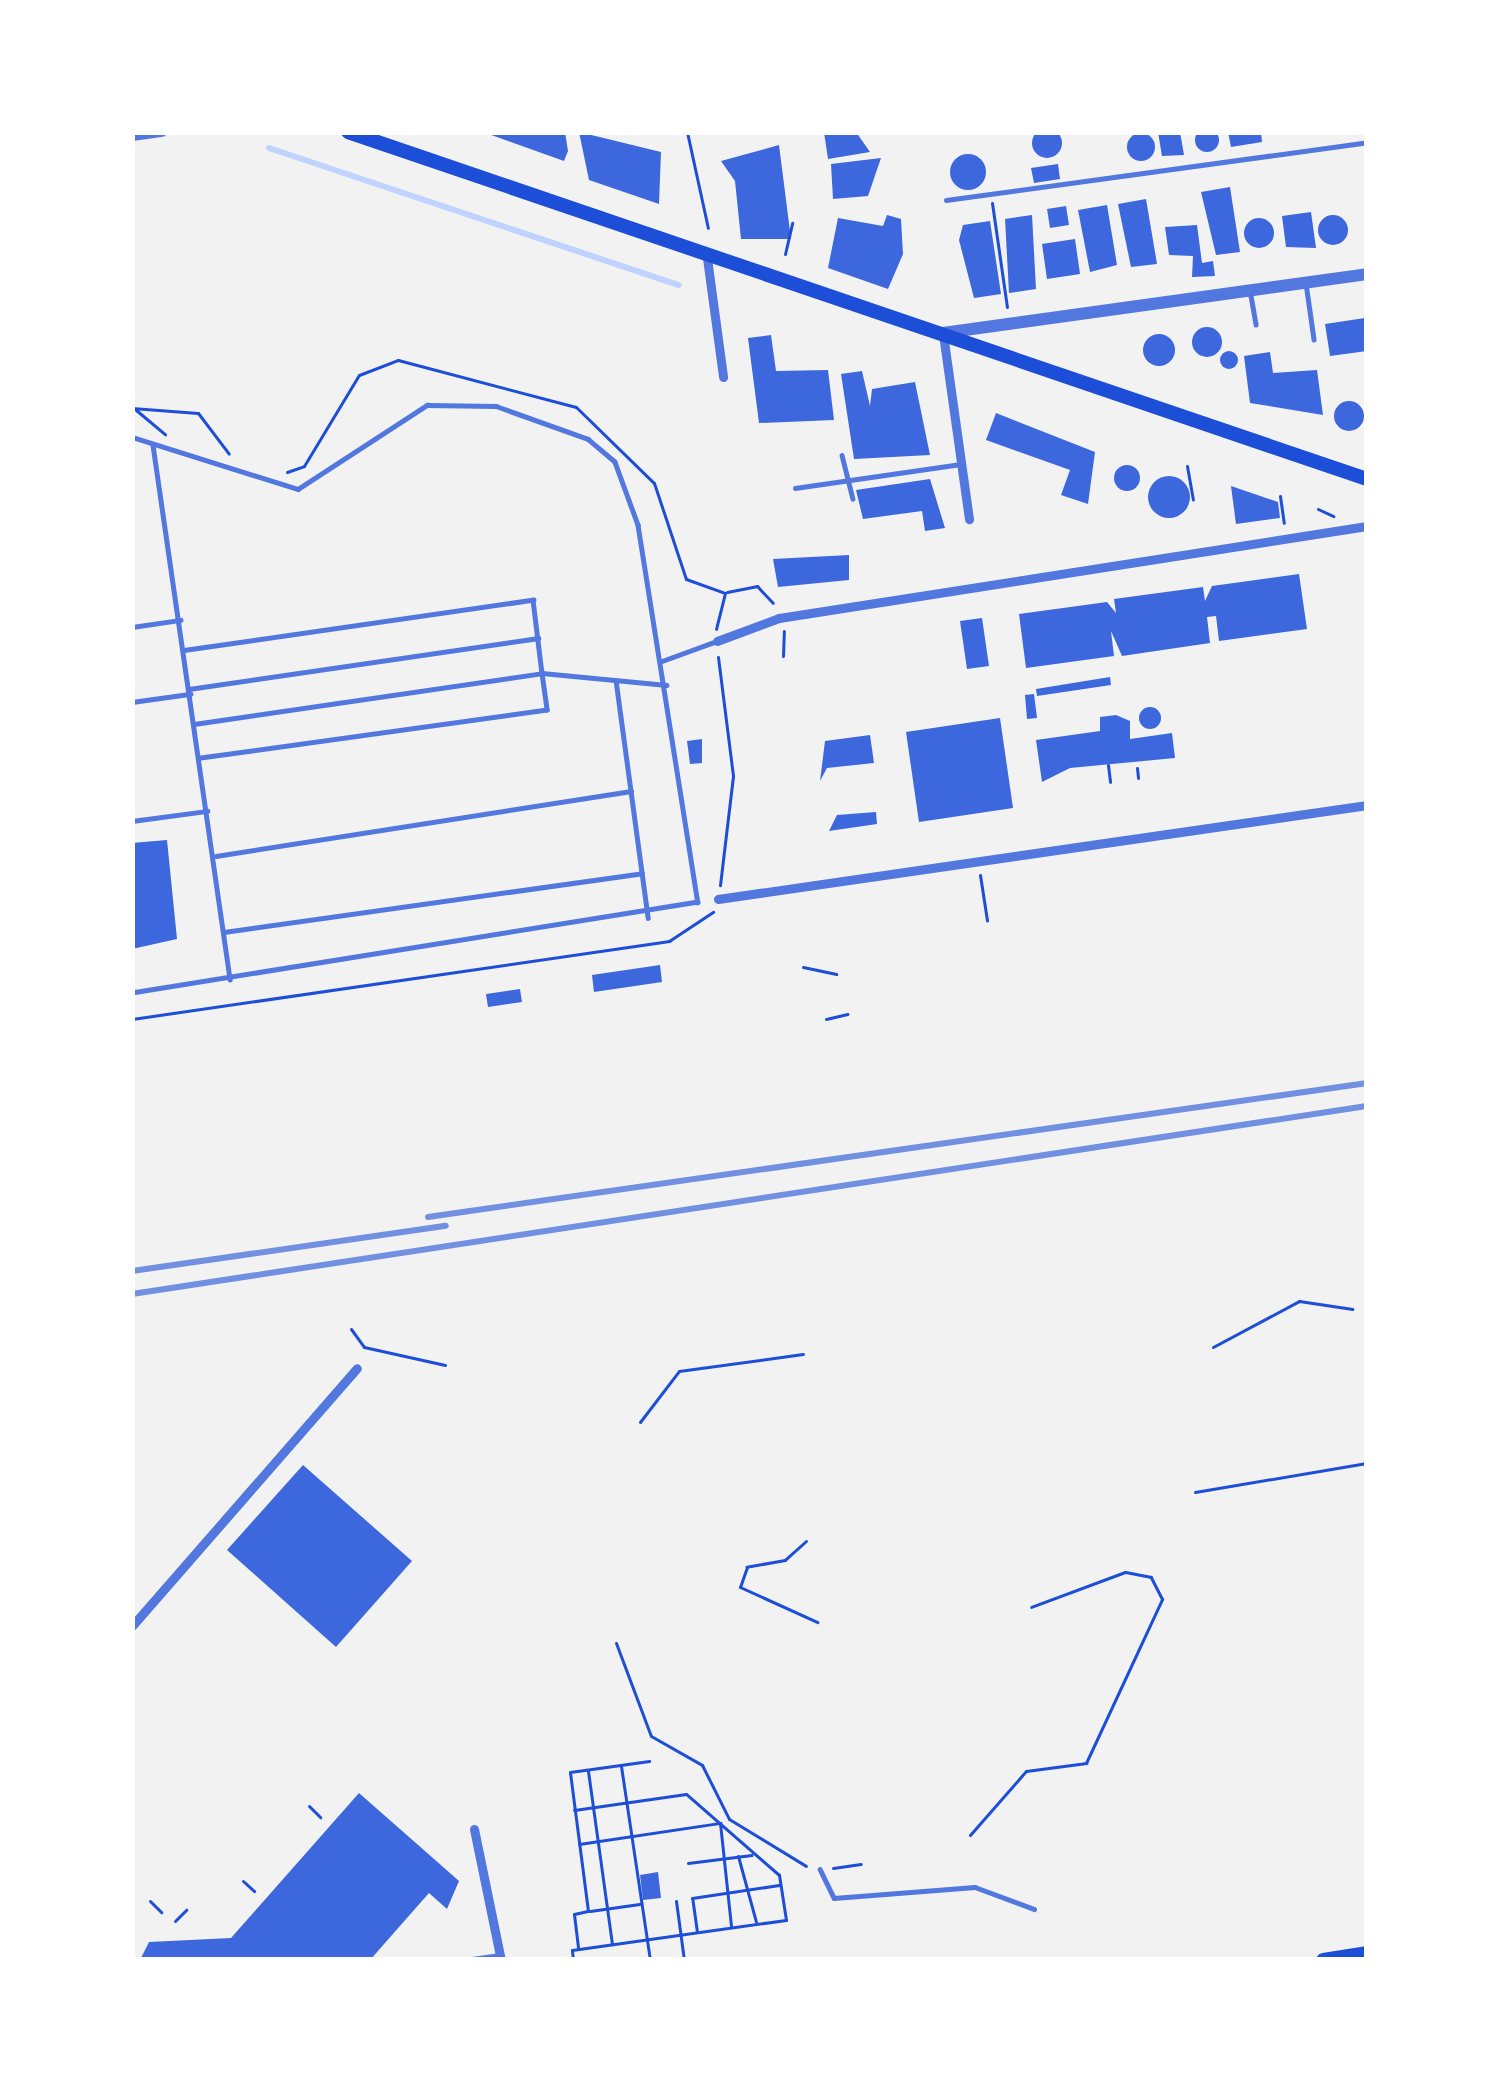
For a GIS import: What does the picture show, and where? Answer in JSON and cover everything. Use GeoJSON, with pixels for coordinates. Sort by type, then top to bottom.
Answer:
{"type":"FeatureCollection","features":[{"type":"Feature","properties":{"kind":"main road"},"geometry":{"type":"LineString","coordinates":[[348,132],[707,258],[1367,478]]}},
{"type":"Feature","properties":{"kind":"main road"},"geometry":{"type":"LineString","coordinates":[[1323,1960],[1367,1954]]}},
{"type":"Feature","properties":{"kind":"street"},"geometry":{"type":"LineString","coordinates":[[132,136],[162,132]]}},
{"type":"Feature","properties":{"kind":"street"},"geometry":{"type":"LineString","coordinates":[[707,258],[723,377]]}},
{"type":"Feature","properties":{"kind":"street"},"geometry":{"type":"LineString","coordinates":[[969,519],[943,333],[1367,274]]}},
{"type":"Feature","properties":{"kind":"street"},"geometry":{"type":"LineString","coordinates":[[717,641],[779,618],[1367,526]]}},
{"type":"Feature","properties":{"kind":"street"},"geometry":{"type":"LineString","coordinates":[[718,899],[1367,805]]}},
{"type":"Feature","properties":{"kind":"street"},"geometry":{"type":"LineString","coordinates":[[132,1626],[358,1368]]}},
{"type":"Feature","properties":{"kind":"street"},"geometry":{"type":"LineString","coordinates":[[474,1829],[501,1958]]}},
{"type":"Feature","properties":{"kind":"lane"},"geometry":{"type":"LineString","coordinates":[[946,200],[1367,142]]}},
{"type":"Feature","properties":{"kind":"lane"},"geometry":{"type":"LineString","coordinates":[[1306,283],[1314,339]]}},
{"type":"Feature","properties":{"kind":"lane"},"geometry":{"type":"LineString","coordinates":[[1250,290],[1256,324]]}},
{"type":"Feature","properties":{"kind":"lane"},"geometry":{"type":"LineString","coordinates":[[132,437],[298,489],[427,405],[537,416],[614,462],[662,661],[698,902],[648,918],[132,993]]}},
{"type":"Feature","properties":{"kind":"lane"},"geometry":{"type":"LineString","coordinates":[[153,445],[230,979]]}},
{"type":"Feature","properties":{"kind":"lane"},"geometry":{"type":"LineString","coordinates":[[842,455],[853,499]]}},
{"type":"Feature","properties":{"kind":"lane"},"geometry":{"type":"LineString","coordinates":[[795,488],[962,464]]}},
{"type":"Feature","properties":{"kind":"lane"},"geometry":{"type":"LineString","coordinates":[[184,650],[533,600],[547,710],[199,758]]}},
{"type":"Feature","properties":{"kind":"lane"},"geometry":{"type":"LineString","coordinates":[[132,627],[180,620]]}},
{"type":"Feature","properties":{"kind":"lane"},"geometry":{"type":"LineString","coordinates":[[132,702],[538,638]]}},
{"type":"Feature","properties":{"kind":"lane"},"geometry":{"type":"LineString","coordinates":[[662,661],[717,641]]}},
{"type":"Feature","properties":{"kind":"lane"},"geometry":{"type":"LineString","coordinates":[[194,724],[542,673],[666,685]]}},
{"type":"Feature","properties":{"kind":"lane"},"geometry":{"type":"LineString","coordinates":[[616,680],[648,918]]}},
{"type":"Feature","properties":{"kind":"lane"},"geometry":{"type":"LineString","coordinates":[[213,857],[631,791]]}},
{"type":"Feature","properties":{"kind":"lane"},"geometry":{"type":"LineString","coordinates":[[132,821],[207,811]]}},
{"type":"Feature","properties":{"kind":"lane"},"geometry":{"type":"LineString","coordinates":[[224,932],[642,873]]}},
{"type":"Feature","properties":{"kind":"lane"},"geometry":{"type":"LineString","coordinates":[[820,1869],[834,1898],[975,1886],[1034,1910]]}},
{"type":"Feature","properties":{"kind":"lane"},"geometry":{"type":"LineString","coordinates":[[465,1960],[501,1958]]}},
{"type":"Feature","properties":{"kind":"path"},"geometry":{"type":"LineString","coordinates":[[687,132],[708,228]]}},
{"type":"Feature","properties":{"kind":"path"},"geometry":{"type":"LineString","coordinates":[[990,194],[1007,308]]}},
{"type":"Feature","properties":{"kind":"path"},"geometry":{"type":"LineString","coordinates":[[785,254],[792,224]]}},
{"type":"Feature","properties":{"kind":"path"},"geometry":{"type":"LineString","coordinates":[[278,473],[304,466],[343,394],[379,365],[486,375],[576,406],[617,436],[654,482],[686,579],[725,593],[757,586],[774,607]]}},
{"type":"Feature","properties":{"kind":"path"},"geometry":{"type":"LineString","coordinates":[[132,408],[198,413],[245,466]]}},
{"type":"Feature","properties":{"kind":"path"},"geometry":{"type":"LineString","coordinates":[[1187,466],[1193,500]]}},
{"type":"Feature","properties":{"kind":"path"},"geometry":{"type":"LineString","coordinates":[[1280,496],[1283,520]]}},
{"type":"Feature","properties":{"kind":"path"},"geometry":{"type":"LineString","coordinates":[[1318,509],[1334,516]]}},
{"type":"Feature","properties":{"kind":"path"},"geometry":{"type":"LineString","coordinates":[[716,615],[725,593]]}},
{"type":"Feature","properties":{"kind":"path"},"geometry":{"type":"LineString","coordinates":[[783,656],[791,630]]}},
{"type":"Feature","properties":{"kind":"path"},"geometry":{"type":"LineString","coordinates":[[132,1019],[669,941],[703,926],[718,899],[733,776],[717,655]]}},
{"type":"Feature","properties":{"kind":"path"},"geometry":{"type":"LineString","coordinates":[[1108,766],[1110,782]]}},
{"type":"Feature","properties":{"kind":"path"},"geometry":{"type":"LineString","coordinates":[[1137,768],[1138,778]]}},
{"type":"Feature","properties":{"kind":"path"},"geometry":{"type":"LineString","coordinates":[[977,865],[987,920]]}},
{"type":"Feature","properties":{"kind":"path"},"geometry":{"type":"LineString","coordinates":[[803,967],[836,974]]}},
{"type":"Feature","properties":{"kind":"path"},"geometry":{"type":"LineString","coordinates":[[826,1019],[847,1014]]}},
{"type":"Feature","properties":{"kind":"path"},"geometry":{"type":"LineString","coordinates":[[1214,1347],[1309,1298],[1352,1309]]}},
{"type":"Feature","properties":{"kind":"path"},"geometry":{"type":"LineString","coordinates":[[351,1329],[364,1348],[446,1365]]}},
{"type":"Feature","properties":{"kind":"path"},"geometry":{"type":"LineString","coordinates":[[640,1422],[679,1371],[803,1354]]}},
{"type":"Feature","properties":{"kind":"path"},"geometry":{"type":"LineString","coordinates":[[1195,1492],[1367,1462]]}},
{"type":"Feature","properties":{"kind":"path"},"geometry":{"type":"LineString","coordinates":[[806,1541],[784,1560],[748,1567],[740,1587],[818,1622]]}},
{"type":"Feature","properties":{"kind":"path"},"geometry":{"type":"LineString","coordinates":[[970,1835],[1026,1772],[1085,1763],[1162,1599],[1151,1577],[1125,1572],[1031,1607]]}},
{"type":"Feature","properties":{"kind":"path"},"geometry":{"type":"LineString","coordinates":[[616,1643],[651,1736],[702,1765],[729,1819],[820,1869],[861,1864]]}},
{"type":"Feature","properties":{"kind":"path"},"geometry":{"type":"LineString","coordinates":[[588,1911],[570,1772],[649,1761]]}},
{"type":"Feature","properties":{"kind":"path"},"geometry":{"type":"LineString","coordinates":[[621,1764],[650,1960]]}},
{"type":"Feature","properties":{"kind":"path"},"geometry":{"type":"LineString","coordinates":[[588,1769],[612,1944]]}},
{"type":"Feature","properties":{"kind":"path"},"geometry":{"type":"LineString","coordinates":[[574,1810],[686,1794],[756,1854],[781,1885],[786,1921],[578,1949]]}},
{"type":"Feature","properties":{"kind":"path"},"geometry":{"type":"LineString","coordinates":[[309,1806],[320,1816]]}},
{"type":"Feature","properties":{"kind":"path"},"geometry":{"type":"LineString","coordinates":[[579,1844],[720,1823]]}},
{"type":"Feature","properties":{"kind":"path"},"geometry":{"type":"LineString","coordinates":[[720,1823],[731,1928]]}},
{"type":"Feature","properties":{"kind":"path"},"geometry":{"type":"LineString","coordinates":[[688,1863],[756,1854]]}},
{"type":"Feature","properties":{"kind":"path"},"geometry":{"type":"LineString","coordinates":[[738,1856],[743,1890],[756,1924]]}},
{"type":"Feature","properties":{"kind":"path"},"geometry":{"type":"LineString","coordinates":[[243,1881],[254,1891]]}},
{"type":"Feature","properties":{"kind":"path"},"geometry":{"type":"LineString","coordinates":[[697,1933],[692,1898],[781,1885]]}},
{"type":"Feature","properties":{"kind":"path"},"geometry":{"type":"LineString","coordinates":[[150,1901],[161,1912]]}},
{"type":"Feature","properties":{"kind":"path"},"geometry":{"type":"LineString","coordinates":[[676,1901],[684,1960]]}},
{"type":"Feature","properties":{"kind":"path"},"geometry":{"type":"LineString","coordinates":[[573,1960],[578,1949],[574,1914],[642,1904]]}},
{"type":"Feature","properties":{"kind":"path"},"geometry":{"type":"LineString","coordinates":[[176,1921],[186,1910]]}},
{"type":"Feature","properties":{"kind":"building"},"geometry":{"type":"Polygon","coordinates":[[[1047,128],[1062,143],[1047,158],[1032,143],[1047,128]]]}},
{"type":"Feature","properties":{"kind":"building"},"geometry":{"type":"Polygon","coordinates":[[[1207,128],[1216,131],[1216,149],[1207,152],[1198,149],[1195,140],[1198,131],[1207,128]]]}},
{"type":"Feature","properties":{"kind":"building"},"geometry":{"type":"Polygon","coordinates":[[[483,132],[565,132],[568,151],[564,161],[483,132]]]}},
{"type":"Feature","properties":{"kind":"building"},"geometry":{"type":"Polygon","coordinates":[[[579,132],[661,152],[659,204],[589,180],[579,132]]]}},
{"type":"Feature","properties":{"kind":"building"},"geometry":{"type":"Polygon","coordinates":[[[824,132],[856,132],[870,152],[828,159],[824,132]]]}},
{"type":"Feature","properties":{"kind":"building"},"geometry":{"type":"Polygon","coordinates":[[[1158,132],[1180,132],[1184,155],[1162,156],[1158,132]]]}},
{"type":"Feature","properties":{"kind":"building"},"geometry":{"type":"Polygon","coordinates":[[[1228,132],[1261,132],[1262,142],[1231,147],[1228,132]]]}},
{"type":"Feature","properties":{"kind":"building"},"geometry":{"type":"Polygon","coordinates":[[[1141,133],[1151,137],[1155,147],[1151,157],[1141,161],[1131,157],[1127,147],[1131,137],[1141,133]]]}},
{"type":"Feature","properties":{"kind":"building"},"geometry":{"type":"Polygon","coordinates":[[[779,145],[791,239],[741,239],[735,181],[721,161],[779,145]]]}},
{"type":"Feature","properties":{"kind":"building"},"geometry":{"type":"Polygon","coordinates":[[[968,154],[981,159],[986,172],[981,185],[968,190],[955,185],[950,172],[955,159],[968,154]]]}},
{"type":"Feature","properties":{"kind":"building"},"geometry":{"type":"Polygon","coordinates":[[[881,158],[868,196],[833,199],[831,164],[881,158]]]}},
{"type":"Feature","properties":{"kind":"building"},"geometry":{"type":"Polygon","coordinates":[[[1058,164],[1060,179],[1034,183],[1031,168],[1058,164]]]}},
{"type":"Feature","properties":{"kind":"building"},"geometry":{"type":"Polygon","coordinates":[[[1230,187],[1240,252],[1216,255],[1201,192],[1230,187]]]}},
{"type":"Feature","properties":{"kind":"building"},"geometry":{"type":"Polygon","coordinates":[[[1146,199],[1157,264],[1131,267],[1118,204],[1146,199]]]}},
{"type":"Feature","properties":{"kind":"building"},"geometry":{"type":"Polygon","coordinates":[[[1107,205],[1117,265],[1090,272],[1078,210],[1107,205]]]}},
{"type":"Feature","properties":{"kind":"building"},"geometry":{"type":"Polygon","coordinates":[[[1066,206],[1069,225],[1050,228],[1047,209],[1066,206]]]}},
{"type":"Feature","properties":{"kind":"building"},"geometry":{"type":"Polygon","coordinates":[[[1311,212],[1316,248],[1286,247],[1282,216],[1311,212]]]}},
{"type":"Feature","properties":{"kind":"building"},"geometry":{"type":"Polygon","coordinates":[[[887,215],[901,219],[903,254],[888,289],[828,268],[838,218],[883,226],[887,215]]]}},
{"type":"Feature","properties":{"kind":"building"},"geometry":{"type":"Polygon","coordinates":[[[1032,215],[1036,289],[1009,293],[1005,219],[1032,215]]]}},
{"type":"Feature","properties":{"kind":"building"},"geometry":{"type":"Polygon","coordinates":[[[1333,215],[1344,219],[1348,230],[1344,241],[1333,245],[1322,241],[1318,230],[1322,219],[1333,215]]]}},
{"type":"Feature","properties":{"kind":"building"},"geometry":{"type":"Polygon","coordinates":[[[1259,218],[1274,233],[1259,248],[1244,233],[1259,218]]]}},
{"type":"Feature","properties":{"kind":"building"},"geometry":{"type":"Polygon","coordinates":[[[990,221],[1001,294],[974,298],[959,240],[963,225],[990,221]]]}},
{"type":"Feature","properties":{"kind":"building"},"geometry":{"type":"Polygon","coordinates":[[[1197,225],[1202,263],[1213,261],[1215,276],[1192,277],[1193,256],[1169,255],[1165,227],[1197,225]]]}},
{"type":"Feature","properties":{"kind":"building"},"geometry":{"type":"Polygon","coordinates":[[[1075,239],[1080,274],[1047,279],[1042,244],[1075,239]]]}},
{"type":"Feature","properties":{"kind":"building"},"geometry":{"type":"Polygon","coordinates":[[[1365,318],[1367,351],[1330,356],[1325,324],[1365,318]]]}},
{"type":"Feature","properties":{"kind":"building"},"geometry":{"type":"Polygon","coordinates":[[[1207,327],[1222,342],[1207,357],[1192,342],[1207,327]]]}},
{"type":"Feature","properties":{"kind":"building"},"geometry":{"type":"Polygon","coordinates":[[[1159,334],[1170,339],[1175,350],[1170,361],[1159,366],[1148,361],[1143,350],[1148,339],[1159,334]]]}},
{"type":"Feature","properties":{"kind":"building"},"geometry":{"type":"Polygon","coordinates":[[[771,335],[776,371],[828,370],[834,420],[759,423],[748,338],[771,335]]]}},
{"type":"Feature","properties":{"kind":"building"},"geometry":{"type":"Polygon","coordinates":[[[1229,351],[1238,360],[1229,369],[1220,360],[1229,351]]]}},
{"type":"Feature","properties":{"kind":"building"},"geometry":{"type":"Polygon","coordinates":[[[1270,352],[1273,373],[1317,370],[1323,415],[1250,403],[1244,356],[1270,352]]]}},
{"type":"Feature","properties":{"kind":"building"},"geometry":{"type":"Polygon","coordinates":[[[862,371],[870,406],[872,389],[915,382],[930,455],[854,459],[841,374],[862,371]]]}},
{"type":"Feature","properties":{"kind":"building"},"geometry":{"type":"Polygon","coordinates":[[[1349,401],[1360,405],[1364,416],[1360,427],[1349,431],[1338,427],[1334,416],[1338,405],[1349,401]]]}},
{"type":"Feature","properties":{"kind":"building"},"geometry":{"type":"Polygon","coordinates":[[[996,413],[1095,452],[1088,504],[1061,495],[1070,470],[986,440],[996,413]]]}},
{"type":"Feature","properties":{"kind":"building"},"geometry":{"type":"Polygon","coordinates":[[[1127,465],[1140,478],[1127,491],[1114,478],[1127,465]]]}},
{"type":"Feature","properties":{"kind":"building"},"geometry":{"type":"Polygon","coordinates":[[[1169,476],[1184,482],[1190,497],[1184,512],[1169,518],[1154,512],[1148,497],[1154,482],[1169,476]]]}},
{"type":"Feature","properties":{"kind":"building"},"geometry":{"type":"Polygon","coordinates":[[[930,479],[945,528],[925,531],[922,511],[863,519],[856,490],[930,479]]]}},
{"type":"Feature","properties":{"kind":"building"},"geometry":{"type":"Polygon","coordinates":[[[1231,486],[1278,502],[1280,518],[1236,524],[1231,486]]]}},
{"type":"Feature","properties":{"kind":"building"},"geometry":{"type":"Polygon","coordinates":[[[849,555],[849,580],[778,587],[773,559],[849,555]]]}},
{"type":"Feature","properties":{"kind":"building"},"geometry":{"type":"Polygon","coordinates":[[[1299,574],[1307,629],[1219,641],[1216,616],[1207,617],[1210,643],[1122,656],[1111,631],[1114,656],[1026,668],[1019,614],[1107,602],[1116,613],[1114,599],[1203,587],[1205,601],[1212,586],[1299,574]]]}},
{"type":"Feature","properties":{"kind":"building"},"geometry":{"type":"Polygon","coordinates":[[[982,618],[989,666],[967,669],[960,621],[982,618]]]}},
{"type":"Feature","properties":{"kind":"building"},"geometry":{"type":"Polygon","coordinates":[[[1110,677],[1111,685],[1037,696],[1036,689],[1110,677]]]}},
{"type":"Feature","properties":{"kind":"building"},"geometry":{"type":"Polygon","coordinates":[[[1034,694],[1037,718],[1027,719],[1025,695],[1034,694]]]}},
{"type":"Feature","properties":{"kind":"building"},"geometry":{"type":"Polygon","coordinates":[[[1150,707],[1161,718],[1150,729],[1139,718],[1150,707]]]}},
{"type":"Feature","properties":{"kind":"building"},"geometry":{"type":"Polygon","coordinates":[[[1116,715],[1130,721],[1130,739],[1172,733],[1175,758],[1070,768],[1042,782],[1036,740],[1100,731],[1100,717],[1116,715]]]}},
{"type":"Feature","properties":{"kind":"building"},"geometry":{"type":"Polygon","coordinates":[[[1000,718],[1013,808],[919,822],[906,732],[1000,718]]]}},
{"type":"Feature","properties":{"kind":"building"},"geometry":{"type":"Polygon","coordinates":[[[870,735],[874,763],[827,768],[820,781],[825,741],[870,735]]]}},
{"type":"Feature","properties":{"kind":"building"},"geometry":{"type":"Polygon","coordinates":[[[702,739],[702,763],[690,764],[687,741],[702,739]]]}},
{"type":"Feature","properties":{"kind":"building"},"geometry":{"type":"Polygon","coordinates":[[[876,812],[877,824],[829,831],[837,815],[876,812]]]}},
{"type":"Feature","properties":{"kind":"building"},"geometry":{"type":"Polygon","coordinates":[[[167,840],[177,939],[132,949],[132,843],[167,840]]]}},
{"type":"Feature","properties":{"kind":"building"},"geometry":{"type":"Polygon","coordinates":[[[660,965],[662,982],[594,992],[592,975],[660,965]]]}},
{"type":"Feature","properties":{"kind":"building"},"geometry":{"type":"Polygon","coordinates":[[[520,989],[522,1002],[488,1007],[486,994],[520,989]]]}},
{"type":"Feature","properties":{"kind":"building"},"geometry":{"type":"Polygon","coordinates":[[[303,1465],[412,1561],[336,1647],[227,1550],[303,1465]]]}},
{"type":"Feature","properties":{"kind":"building"},"geometry":{"type":"Polygon","coordinates":[[[359,1793],[459,1881],[447,1909],[429,1893],[370,1960],[140,1960],[149,1942],[231,1938],[359,1793]]]}},
{"type":"Feature","properties":{"kind":"building"},"geometry":{"type":"Polygon","coordinates":[[[658,1872],[661,1898],[643,1900],[640,1875],[658,1872]]]}},
{"type":"Feature","properties":{"kind":"waterway"},"geometry":{"type":"LineString","coordinates":[[269,148],[679,285]]}},
{"type":"Feature","properties":{"kind":"railway"},"geometry":{"type":"LineString","coordinates":[[428,1217],[1367,1083]]}},
{"type":"Feature","properties":{"kind":"railway"},"geometry":{"type":"LineString","coordinates":[[132,1294],[1367,1106]]}},
{"type":"Feature","properties":{"kind":"railway"},"geometry":{"type":"LineString","coordinates":[[132,1271],[446,1226]]}}]}
